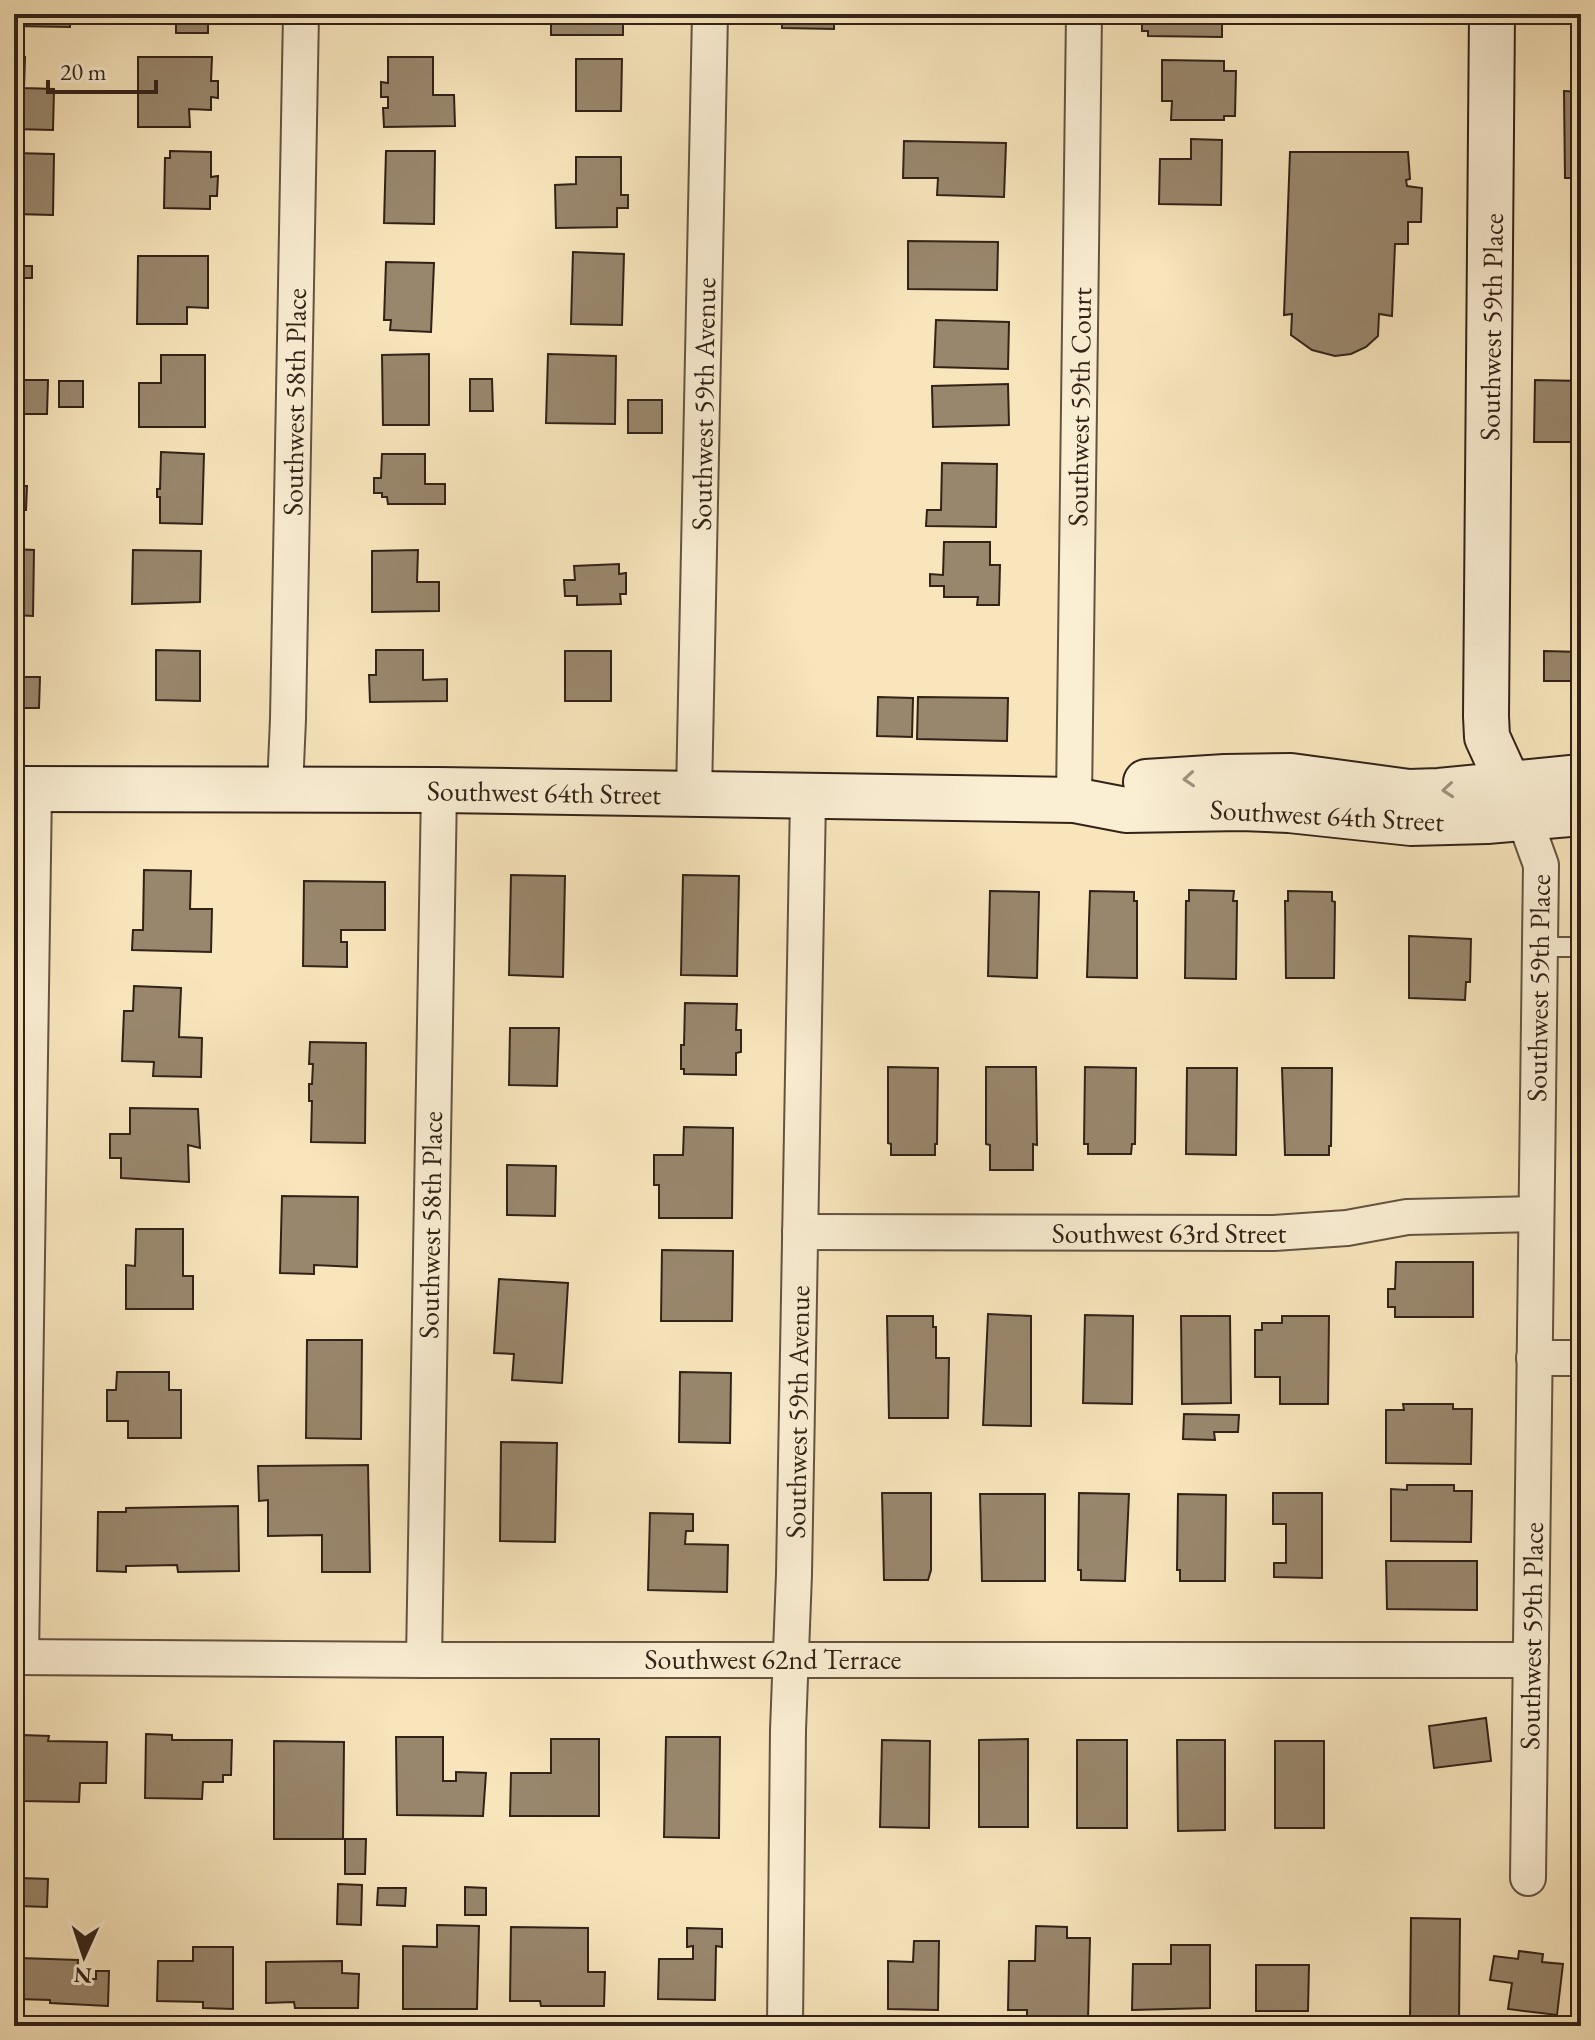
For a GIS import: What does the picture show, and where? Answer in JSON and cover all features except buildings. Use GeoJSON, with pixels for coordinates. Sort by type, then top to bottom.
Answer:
{"type":"FeatureCollection","features":[{"type":"Feature","properties":{"kind":"street","name":"Southwest 58th Place"},"geometry":{"type":"LineString","coordinates":[[285,789],[301,14]]}},
{"type":"Feature","properties":{"kind":"street","name":"Southwest 59th Avenue"},"geometry":{"type":"LineString","coordinates":[[694,794],[710,14]]}},
{"type":"Feature","properties":{"kind":"street","name":"Southwest 59th Court"},"geometry":{"type":"LineString","coordinates":[[1074,800],[1084,14]]}},
{"type":"Feature","properties":{"kind":"street","name":"Southwest 59th Place"},"geometry":{"type":"LineString","coordinates":[[1492,14],[1487,737],[1541,865],[1528,1878]]}},
{"type":"Feature","properties":{"kind":"street","name":"Southwest 64th Street"},"geometry":{"type":"LineString","coordinates":[[24,789],[439,790],[1074,800],[1128,783],[1291,776],[1409,792],[1439,791],[1581,813]]}},
{"type":"Feature","properties":{"kind":"street","name":"Southwest 64th Street"},"geometry":{"type":"LineString","coordinates":[[1515,801],[1581,777]]}},
{"type":"Feature","properties":{"kind":"street"},"geometry":{"type":"LineString","coordinates":[[17,1657],[24,789]]}},
{"type":"Feature","properties":{"kind":"street","name":"Southwest 58th Place"},"geometry":{"type":"LineString","coordinates":[[424,1660],[439,790]]}},
{"type":"Feature","properties":{"kind":"street","name":"Southwest 59th Avenue"},"geometry":{"type":"LineString","coordinates":[[785,2026],[808,798]]}},
{"type":"Feature","properties":{"kind":"street","name":"Southwest 63rd Street"},"geometry":{"type":"LineString","coordinates":[[800,1232],[1261,1234],[1318,1232],[1407,1217],[1536,1214]]}},
{"type":"Feature","properties":{"kind":"street"},"geometry":{"type":"LineString","coordinates":[[1534,1358],[1581,1358]]}},
{"type":"Feature","properties":{"kind":"street","name":"Southwest 62nd Terrace"},"geometry":{"type":"LineString","coordinates":[[17,1657],[1531,1660]]}},
{"type":"Feature","properties":{"kind":"lane"},"geometry":{"type":"LineString","coordinates":[[1538,947],[1581,947]]}}]}
